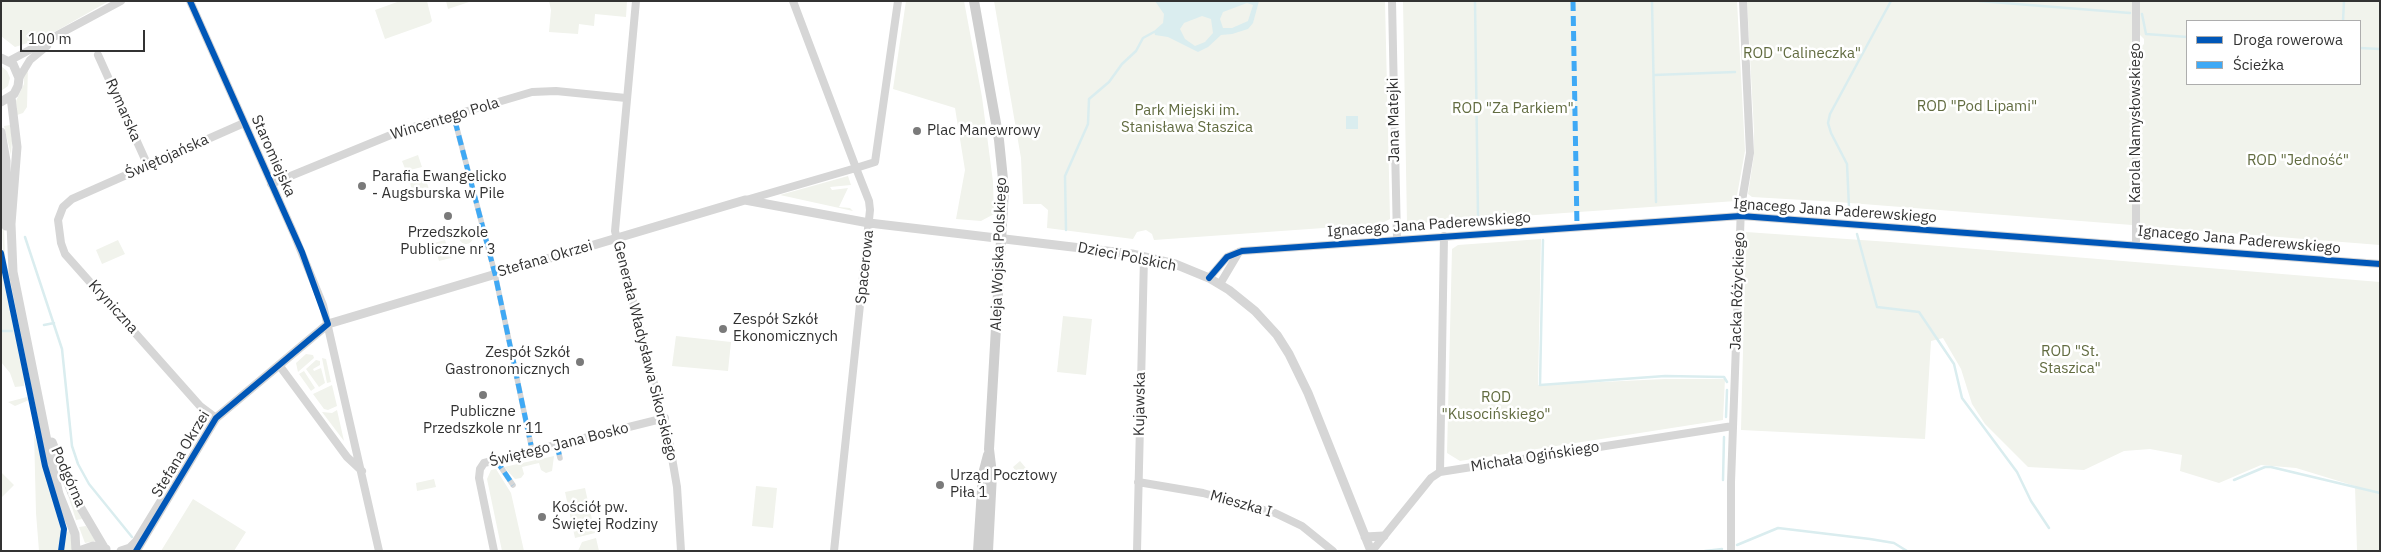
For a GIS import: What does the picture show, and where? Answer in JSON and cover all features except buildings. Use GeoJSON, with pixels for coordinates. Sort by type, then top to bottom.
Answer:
{"type":"FeatureCollection","features":[{"type":"Feature","properties":{"kind":"main road","name":"Aleja Wojska Polskiego"},"geometry":{"type":"LineString","coordinates":[[974,1],[1002,159],[1002,238],[989,449],[983,474],[978,551]]}},
{"type":"Feature","properties":{"kind":"main road","name":"Aleja Wojska Polskiego"},"geometry":{"type":"LineString","coordinates":[[988,551],[992,474],[989,449]]}},
{"type":"Feature","properties":{"kind":"street"},"geometry":{"type":"LineString","coordinates":[[6,60],[58,37],[121,1]]}},
{"type":"Feature","properties":{"kind":"street","name":"Staromiejska"},"geometry":{"type":"LineString","coordinates":[[190,1],[302,252],[328,324],[379,551]]}},
{"type":"Feature","properties":{"kind":"street","name":"Generała Władysława Sikorskiego"},"geometry":{"type":"LineString","coordinates":[[636,1],[615,222],[616,238],[665,418],[677,487],[681,551]]}},
{"type":"Feature","properties":{"kind":"street","name":"Spacerowa"},"geometry":{"type":"LineString","coordinates":[[793,1],[869,201],[869,222],[834,551]]}},
{"type":"Feature","properties":{"kind":"street"},"geometry":{"type":"LineString","coordinates":[[856,168],[876,162],[898,1]]}},
{"type":"Feature","properties":{"kind":"street","name":"Jana Matejki"},"geometry":{"type":"LineString","coordinates":[[1392,1],[1397,240]]}},
{"type":"Feature","properties":{"kind":"street","name":"Jacka Różyckiego"},"geometry":{"type":"LineString","coordinates":[[1732,551],[1733,426],[1741,216],[1750,153],[1743,1]]}},
{"type":"Feature","properties":{"kind":"street","name":"Karola Namysłowskiego"},"geometry":{"type":"LineString","coordinates":[[2136,1],[2136,245]]}},
{"type":"Feature","properties":{"kind":"street"},"geometry":{"type":"LineString","coordinates":[[1,102],[11,97],[17,91],[19,78],[30,60],[58,37]]}},
{"type":"Feature","properties":{"kind":"street"},"geometry":{"type":"LineString","coordinates":[[1,51],[6,60],[16,68],[19,78]]}},
{"type":"Feature","properties":{"kind":"street","name":"Rymarska"},"geometry":{"type":"LineString","coordinates":[[98,55],[148,166]]}},
{"type":"Feature","properties":{"kind":"street","name":"Wincentego Pola"},"geometry":{"type":"LineString","coordinates":[[272,184],[403,130],[532,92],[556,90],[626,98]]}},
{"type":"Feature","properties":{"kind":"street","name":"Podgórna"},"geometry":{"type":"LineString","coordinates":[[11,97],[17,146],[11,224],[13,272]]}},
{"type":"Feature","properties":{"kind":"street"},"geometry":{"type":"LineString","coordinates":[[455,121],[495,274],[530,445]]}},
{"type":"Feature","properties":{"kind":"street","name":"Świętojańska"},"geometry":{"type":"LineString","coordinates":[[89,192],[244,123]]}},
{"type":"Feature","properties":{"kind":"street","name":"Podgórna"},"geometry":{"type":"LineString","coordinates":[[1,132],[6,161],[7,245],[51,461],[59,494],[75,534],[78,551]]}},
{"type":"Feature","properties":{"kind":"street","name":"Stefana Okrzei"},"geometry":{"type":"LineString","coordinates":[[122,551],[130,548],[136,542],[149,518],[216,418],[267,373],[322,331],[328,324],[856,168]]}},
{"type":"Feature","properties":{"kind":"street","name":"Kryniczna"},"geometry":{"type":"LineString","coordinates":[[89,192],[66,203],[59,216],[61,243],[65,254],[200,406],[216,418]]}},
{"type":"Feature","properties":{"kind":"street","name":"Stefana Okrzei"},"geometry":{"type":"LineString","coordinates":[[745,200],[869,222]]}},
{"type":"Feature","properties":{"kind":"street","name":"Ignacego Jana Paderewskiego"},"geometry":{"type":"LineString","coordinates":[[1209,278],[1224,259],[1239,252],[1741,216],[2380,264]]}},
{"type":"Feature","properties":{"kind":"street","name":"Dzieci Polskich"},"geometry":{"type":"LineString","coordinates":[[869,222],[1144,256],[1185,268],[1220,284],[1244,301],[1263,319],[1291,358],[1371,551]]}},
{"type":"Feature","properties":{"kind":"street"},"geometry":{"type":"LineString","coordinates":[[1371,551],[1431,478],[1440,472],[1444,236]]}},
{"type":"Feature","properties":{"kind":"street"},"geometry":{"type":"LineString","coordinates":[[1220,284],[1239,252]]}},
{"type":"Feature","properties":{"kind":"street","name":"Kujawska"},"geometry":{"type":"LineString","coordinates":[[1137,551],[1144,256]]}},
{"type":"Feature","properties":{"kind":"street"},"geometry":{"type":"LineString","coordinates":[[279,365],[348,457],[362,471]]}},
{"type":"Feature","properties":{"kind":"street","name":"Podgórna"},"geometry":{"type":"LineString","coordinates":[[40,401],[54,448],[67,482],[107,550]]}},
{"type":"Feature","properties":{"kind":"street","name":"Świętego Jana Bosko"},"geometry":{"type":"LineString","coordinates":[[494,551],[479,473],[484,463],[665,418]]}},
{"type":"Feature","properties":{"kind":"street","name":"Michała Ogińskiego"},"geometry":{"type":"LineString","coordinates":[[1440,472],[1733,426]]}},
{"type":"Feature","properties":{"kind":"street"},"geometry":{"type":"LineString","coordinates":[[557,446],[560,458]]}},
{"type":"Feature","properties":{"kind":"street"},"geometry":{"type":"LineString","coordinates":[[496,460],[513,486]]}},
{"type":"Feature","properties":{"kind":"street","name":"Stefana Okrzei"},"geometry":{"type":"LineString","coordinates":[[136,551],[165,505],[176,480]]}},
{"type":"Feature","properties":{"kind":"street","name":"Mieszka I"},"geometry":{"type":"LineString","coordinates":[[1138,482],[1203,493],[1275,513],[1302,526],[1333,551]]}},
{"type":"Feature","properties":{"kind":"street"},"geometry":{"type":"LineString","coordinates":[[1365,537],[1384,536]]}},
{"type":"Feature","properties":{"kind":"street"},"geometry":{"type":"LineString","coordinates":[[78,551],[93,546],[107,550]]}},
{"type":"Feature","properties":{"kind":"green space"},"geometry":{"type":"Polygon","coordinates":[[[1,1],[109,1],[58,30],[15,47],[1,36],[1,1]]]}},
{"type":"Feature","properties":{"kind":"green space"},"geometry":{"type":"Polygon","coordinates":[[[400,1],[427,1],[432,21],[385,39],[375,10],[400,1]]]}},
{"type":"Feature","properties":{"kind":"green space"},"geometry":{"type":"Polygon","coordinates":[[[446,1],[472,1],[448,9],[446,1]]]}},
{"type":"Feature","properties":{"kind":"green space"},"geometry":{"type":"Polygon","coordinates":[[[549,1],[627,1],[626,17],[595,14],[594,26],[579,24],[578,34],[549,32],[551,10],[549,1]]]}},
{"type":"Feature","properties":{"kind":"green space"},"geometry":{"type":"Polygon","coordinates":[[[906,1],[964,1],[982,97],[993,182],[994,214],[981,221],[956,219],[965,170],[955,108],[893,89],[906,1]]]}},
{"type":"Feature","properties":{"kind":"green space","name":"Park Miejski im. Stanisława Staszica"},"geometry":{"type":"Polygon","coordinates":[[[994,1],[1385,1],[1390,219],[1380,224],[1154,240],[1152,234],[1146,230],[1137,232],[1133,239],[1047,228],[1048,210],[1041,204],[1023,204],[1021,158],[994,1]]]}},
{"type":"Feature","properties":{"kind":"green space","name":"ROD \"Za Parkiem\""},"geometry":{"type":"Polygon","coordinates":[[[1403,1],[1737,1],[1745,151],[1736,201],[1407,224],[1403,1]]]}},
{"type":"Feature","properties":{"kind":"green space","name":"ROD \"Pod Lipami\""},"geometry":{"type":"Polygon","coordinates":[[[1747,1],[2132,1],[2132,225],[1752,197],[1748,194],[1754,155],[1754,131],[1747,1]]]}},
{"type":"Feature","properties":{"kind":"green space","name":"ROD \"Jedność\""},"geometry":{"type":"Polygon","coordinates":[[[2140,1],[2380,1],[2380,245],[2140,226],[2140,48],[2144,44],[2144,39],[2140,35],[2140,1]]]}},
{"type":"Feature","properties":{"kind":"green space"},"geometry":{"type":"Polygon","coordinates":[[[28,65],[27,107],[23,113],[17,115],[16,101],[24,84],[24,75],[28,65]]]}},
{"type":"Feature","properties":{"kind":"green space"},"geometry":{"type":"Polygon","coordinates":[[[1,66],[7,71],[10,78],[8,86],[1,91],[1,66]]]}},
{"type":"Feature","properties":{"kind":"green space"},"geometry":{"type":"Polygon","coordinates":[[[10,125],[12,141],[11,155],[4,126],[10,125]]]}},
{"type":"Feature","properties":{"kind":"green space"},"geometry":{"type":"Polygon","coordinates":[[[1,146],[5,255],[33,391],[32,398],[3,254],[1,146]]]}},
{"type":"Feature","properties":{"kind":"green space"},"geometry":{"type":"Polygon","coordinates":[[[418,155],[422,167],[406,171],[402,161],[418,155]]]}},
{"type":"Feature","properties":{"kind":"green space"},"geometry":{"type":"Polygon","coordinates":[[[848,176],[851,185],[830,187],[832,190],[848,188],[839,207],[850,208],[853,211],[780,195],[848,176]]]}},
{"type":"Feature","properties":{"kind":"green space"},"geometry":{"type":"Polygon","coordinates":[[[425,177],[429,189],[413,193],[410,183],[425,177]]]}},
{"type":"Feature","properties":{"kind":"green space"},"geometry":{"type":"Polygon","coordinates":[[[466,230],[471,232],[473,237],[471,242],[466,244],[461,242],[459,237],[461,232],[466,230]]]}},
{"type":"Feature","properties":{"kind":"green space","name":"ROD \"St. Staszica\""},"geometry":{"type":"Polygon","coordinates":[[[1746,232],[2380,282],[2380,551],[2357,551],[2355,486],[2296,468],[2261,465],[2219,483],[2180,471],[2182,455],[2150,449],[2124,451],[2084,470],[2028,467],[1985,424],[1972,404],[1961,369],[1943,338],[1931,341],[1925,439],[1741,430],[1746,232]]]}},
{"type":"Feature","properties":{"kind":"green space","name":"ROD \"Kusocińskiego\""},"geometry":{"type":"Polygon","coordinates":[[[1541,239],[1538,385],[1665,379],[1725,379],[1723,420],[1460,461],[1447,453],[1452,249],[1458,245],[1541,239]]]}},
{"type":"Feature","properties":{"kind":"green space"},"geometry":{"type":"Polygon","coordinates":[[[118,240],[125,254],[102,264],[96,250],[118,240]]]}},
{"type":"Feature","properties":{"kind":"green space"},"geometry":{"type":"Polygon","coordinates":[[[445,240],[451,258],[439,261],[434,243],[445,240]]]}},
{"type":"Feature","properties":{"kind":"green space"},"geometry":{"type":"Polygon","coordinates":[[[1,268],[24,377],[24,386],[15,387],[10,373],[1,362],[1,268]]]}},
{"type":"Feature","properties":{"kind":"green space"},"geometry":{"type":"Polygon","coordinates":[[[1063,316],[1092,319],[1086,375],[1057,372],[1063,316]]]}},
{"type":"Feature","properties":{"kind":"green space"},"geometry":{"type":"Polygon","coordinates":[[[676,336],[731,342],[728,371],[672,366],[676,336]]]}},
{"type":"Feature","properties":{"kind":"green space"},"geometry":{"type":"Polygon","coordinates":[[[306,354],[313,355],[314,358],[298,372],[296,363],[306,354]]]}},
{"type":"Feature","properties":{"kind":"green space"},"geometry":{"type":"Polygon","coordinates":[[[322,358],[326,359],[331,382],[327,383],[322,358]]]}},
{"type":"Feature","properties":{"kind":"green space"},"geometry":{"type":"Polygon","coordinates":[[[316,360],[320,361],[320,365],[313,369],[314,371],[321,368],[325,383],[319,387],[306,369],[316,360]]]}},
{"type":"Feature","properties":{"kind":"green space"},"geometry":{"type":"Polygon","coordinates":[[[304,371],[315,388],[311,391],[299,374],[304,371]]]}},
{"type":"Feature","properties":{"kind":"green space"},"geometry":{"type":"Polygon","coordinates":[[[332,385],[337,406],[328,410],[324,409],[313,394],[332,385]]]}},
{"type":"Feature","properties":{"kind":"green space"},"geometry":{"type":"Polygon","coordinates":[[[27,397],[29,400],[15,406],[8,402],[27,397]]]}},
{"type":"Feature","properties":{"kind":"green space"},"geometry":{"type":"Polygon","coordinates":[[[337,410],[344,441],[322,412],[332,413],[337,410]]]}},
{"type":"Feature","properties":{"kind":"green space"},"geometry":{"type":"Polygon","coordinates":[[[35,411],[39,416],[68,523],[62,521],[52,488],[35,411]]]}},
{"type":"Feature","properties":{"kind":"green space"},"geometry":{"type":"Polygon","coordinates":[[[34,432],[62,534],[59,551],[39,551],[34,432]]]}},
{"type":"Feature","properties":{"kind":"green space"},"geometry":{"type":"Polygon","coordinates":[[[554,456],[552,471],[546,473],[541,470],[539,463],[522,467],[524,474],[521,478],[515,479],[504,467],[554,456]]]}},
{"type":"Feature","properties":{"kind":"green space"},"geometry":{"type":"Polygon","coordinates":[[[1020,461],[1031,474],[1023,482],[1013,467],[1020,461]]]}},
{"type":"Feature","properties":{"kind":"green space"},"geometry":{"type":"Polygon","coordinates":[[[496,469],[511,493],[524,551],[502,551],[487,479],[491,470],[496,469]]]}},
{"type":"Feature","properties":{"kind":"green space"},"geometry":{"type":"Polygon","coordinates":[[[1,472],[14,485],[1,498],[1,472]]]}},
{"type":"Feature","properties":{"kind":"green space"},"geometry":{"type":"Polygon","coordinates":[[[434,479],[436,487],[417,491],[416,483],[434,479]]]}},
{"type":"Feature","properties":{"kind":"green space"},"geometry":{"type":"Polygon","coordinates":[[[756,486],[777,488],[773,528],[752,526],[756,486]]]}},
{"type":"Feature","properties":{"kind":"green space"},"geometry":{"type":"Polygon","coordinates":[[[585,488],[595,533],[575,538],[565,492],[585,488]]]}},
{"type":"Feature","properties":{"kind":"green space"},"geometry":{"type":"Polygon","coordinates":[[[67,492],[68,494],[82,519],[76,520],[67,492]]]}},
{"type":"Feature","properties":{"kind":"green space"},"geometry":{"type":"Polygon","coordinates":[[[193,499],[246,532],[234,551],[161,551],[193,499]]]}},
{"type":"Feature","properties":{"kind":"green space"},"geometry":{"type":"Polygon","coordinates":[[[86,526],[95,541],[85,543],[79,527],[86,526]]]}},
{"type":"Feature","properties":{"kind":"green space"},"geometry":{"type":"Polygon","coordinates":[[[70,530],[73,546],[71,551],[62,551],[65,534],[70,530]]]}},
{"type":"Feature","properties":{"kind":"green space"},"geometry":{"type":"Polygon","coordinates":[[[596,538],[599,551],[578,551],[582,542],[596,538]]]}},
{"type":"Feature","properties":{"kind":"shaded area"},"geometry":{"type":"Polygon","coordinates":[[[1155,1],[1259,1],[1253,23],[1248,29],[1221,35],[1208,47],[1198,52],[1168,37],[1155,35],[1154,31],[1163,23],[1164,14],[1155,1]],[[1247,3],[1223,12],[1220,19],[1223,28],[1232,28],[1248,21],[1253,5],[1247,3]],[[1202,16],[1184,23],[1180,29],[1185,39],[1195,46],[1205,42],[1213,33],[1211,19],[1202,16]]]}},
{"type":"Feature","properties":{"kind":"shaded area"},"geometry":{"type":"Polygon","coordinates":[[[1346,116],[1358,116],[1358,129],[1346,129],[1346,116]]]}},
{"type":"Feature","properties":{"kind":"waterway"},"geometry":{"type":"LineString","coordinates":[[1475,1],[1478,216]]}},
{"type":"Feature","properties":{"kind":"waterway"},"geometry":{"type":"LineString","coordinates":[[1652,1],[1656,202]]}},
{"type":"Feature","properties":{"kind":"waterway"},"geometry":{"type":"LineString","coordinates":[[1849,207],[1847,164],[1828,123],[1830,114],[1891,1]]}},
{"type":"Feature","properties":{"kind":"waterway"},"geometry":{"type":"LineString","coordinates":[[1979,1],[2130,13]]}},
{"type":"Feature","properties":{"kind":"waterway"},"geometry":{"type":"LineString","coordinates":[[2343,20],[2344,1]]}},
{"type":"Feature","properties":{"kind":"waterway"},"geometry":{"type":"LineString","coordinates":[[2142,14],[2146,34],[2186,37]]}},
{"type":"Feature","properties":{"kind":"waterway"},"geometry":{"type":"LineString","coordinates":[[1066,230],[1065,176],[1088,124],[1089,99],[1109,82],[1122,64],[1136,51],[1143,38],[1154,32]]}},
{"type":"Feature","properties":{"kind":"waterway"},"geometry":{"type":"LineString","coordinates":[[2361,48],[2380,49]]}},
{"type":"Feature","properties":{"kind":"waterway"},"geometry":{"type":"LineString","coordinates":[[1654,75],[1735,72]]}},
{"type":"Feature","properties":{"kind":"waterway"},"geometry":{"type":"LineString","coordinates":[[1857,234],[1877,307],[1919,312],[1954,364],[1962,398],[2017,472],[2031,501],[2049,528]]}},
{"type":"Feature","properties":{"kind":"waterway"},"geometry":{"type":"LineString","coordinates":[[25,237],[62,349],[72,446],[78,464],[89,484],[132,537]]}},
{"type":"Feature","properties":{"kind":"waterway"},"geometry":{"type":"LineString","coordinates":[[1543,240],[1540,385],[1665,376],[1724,377],[1727,382]]}},
{"type":"Feature","properties":{"kind":"waterway"},"geometry":{"type":"LineString","coordinates":[[44,325],[54,323]]}},
{"type":"Feature","properties":{"kind":"waterway"},"geometry":{"type":"LineString","coordinates":[[1,331],[12,331]]}},
{"type":"Feature","properties":{"kind":"waterway"},"geometry":{"type":"LineString","coordinates":[[1726,417],[1727,390]]}},
{"type":"Feature","properties":{"kind":"waterway"},"geometry":{"type":"LineString","coordinates":[[1723,480],[1724,437]]}},
{"type":"Feature","properties":{"kind":"waterway"},"geometry":{"type":"LineString","coordinates":[[2234,480],[2265,467],[2271,467],[2380,493]]}},
{"type":"Feature","properties":{"kind":"waterway"},"geometry":{"type":"LineString","coordinates":[[1737,545],[1778,528],[1894,543],[1907,551]]}},
{"type":"Feature","properties":{"kind":"waterway"},"geometry":{"type":"LineString","coordinates":[[1705,551],[1722,549]]}},
{"type":"Feature","properties":{"kind":"marked path"},"geometry":{"type":"LineString","coordinates":[[1573,1],[1577,227]]}},
{"type":"Feature","properties":{"kind":"marked path"},"geometry":{"type":"LineString","coordinates":[[455,121],[495,274],[531,445]]}},
{"type":"Feature","properties":{"kind":"marked path"},"geometry":{"type":"LineString","coordinates":[[557,445],[560,458]]}},
{"type":"Feature","properties":{"kind":"marked path"},"geometry":{"type":"LineString","coordinates":[[496,460],[513,485]]}},
{"type":"Feature","properties":{"kind":"cycle path"},"geometry":{"type":"LineString","coordinates":[[136,551],[216,418],[328,324],[302,252],[190,1]]}},
{"type":"Feature","properties":{"kind":"cycle path"},"geometry":{"type":"LineString","coordinates":[[1209,278],[1227,257],[1242,251],[1741,216],[2380,264]]}},
{"type":"Feature","properties":{"kind":"cycle path"},"geometry":{"type":"LineString","coordinates":[[1,253],[45,466],[64,529],[61,551]]}},
{"type":"Feature","properties":{"kind":"place","name":"Plac Manewrowy"},"geometry":{"type":"Point","coordinates":[917,131]}},
{"type":"Feature","properties":{"kind":"place","name":"Parafia Ewangelicko - Augsburska w Pile"},"geometry":{"type":"Point","coordinates":[362,186]}},
{"type":"Feature","properties":{"kind":"place","name":"Przedszkole Publiczne nr 3"},"geometry":{"type":"Point","coordinates":[448,216]}},
{"type":"Feature","properties":{"kind":"place","name":"Zespół Szkół Ekonomicznych"},"geometry":{"type":"Point","coordinates":[723,329]}},
{"type":"Feature","properties":{"kind":"place","name":"Zespół Szkół Gastronomicznych"},"geometry":{"type":"Point","coordinates":[580,362]}},
{"type":"Feature","properties":{"kind":"place","name":"Publiczne Przedszkole nr 11"},"geometry":{"type":"Point","coordinates":[483,395]}},
{"type":"Feature","properties":{"kind":"place","name":"Urząd Pocztowy Piła 1"},"geometry":{"type":"Point","coordinates":[940,485]}},
{"type":"Feature","properties":{"kind":"place","name":"Kościół pw. Świętej Rodziny"},"geometry":{"type":"Point","coordinates":[542,517]}},
{"type":"Feature","properties":{"kind":"park label","name":"ROD \"Calineczka\""},"geometry":{"type":"Point","coordinates":[1802,54]}}]}
